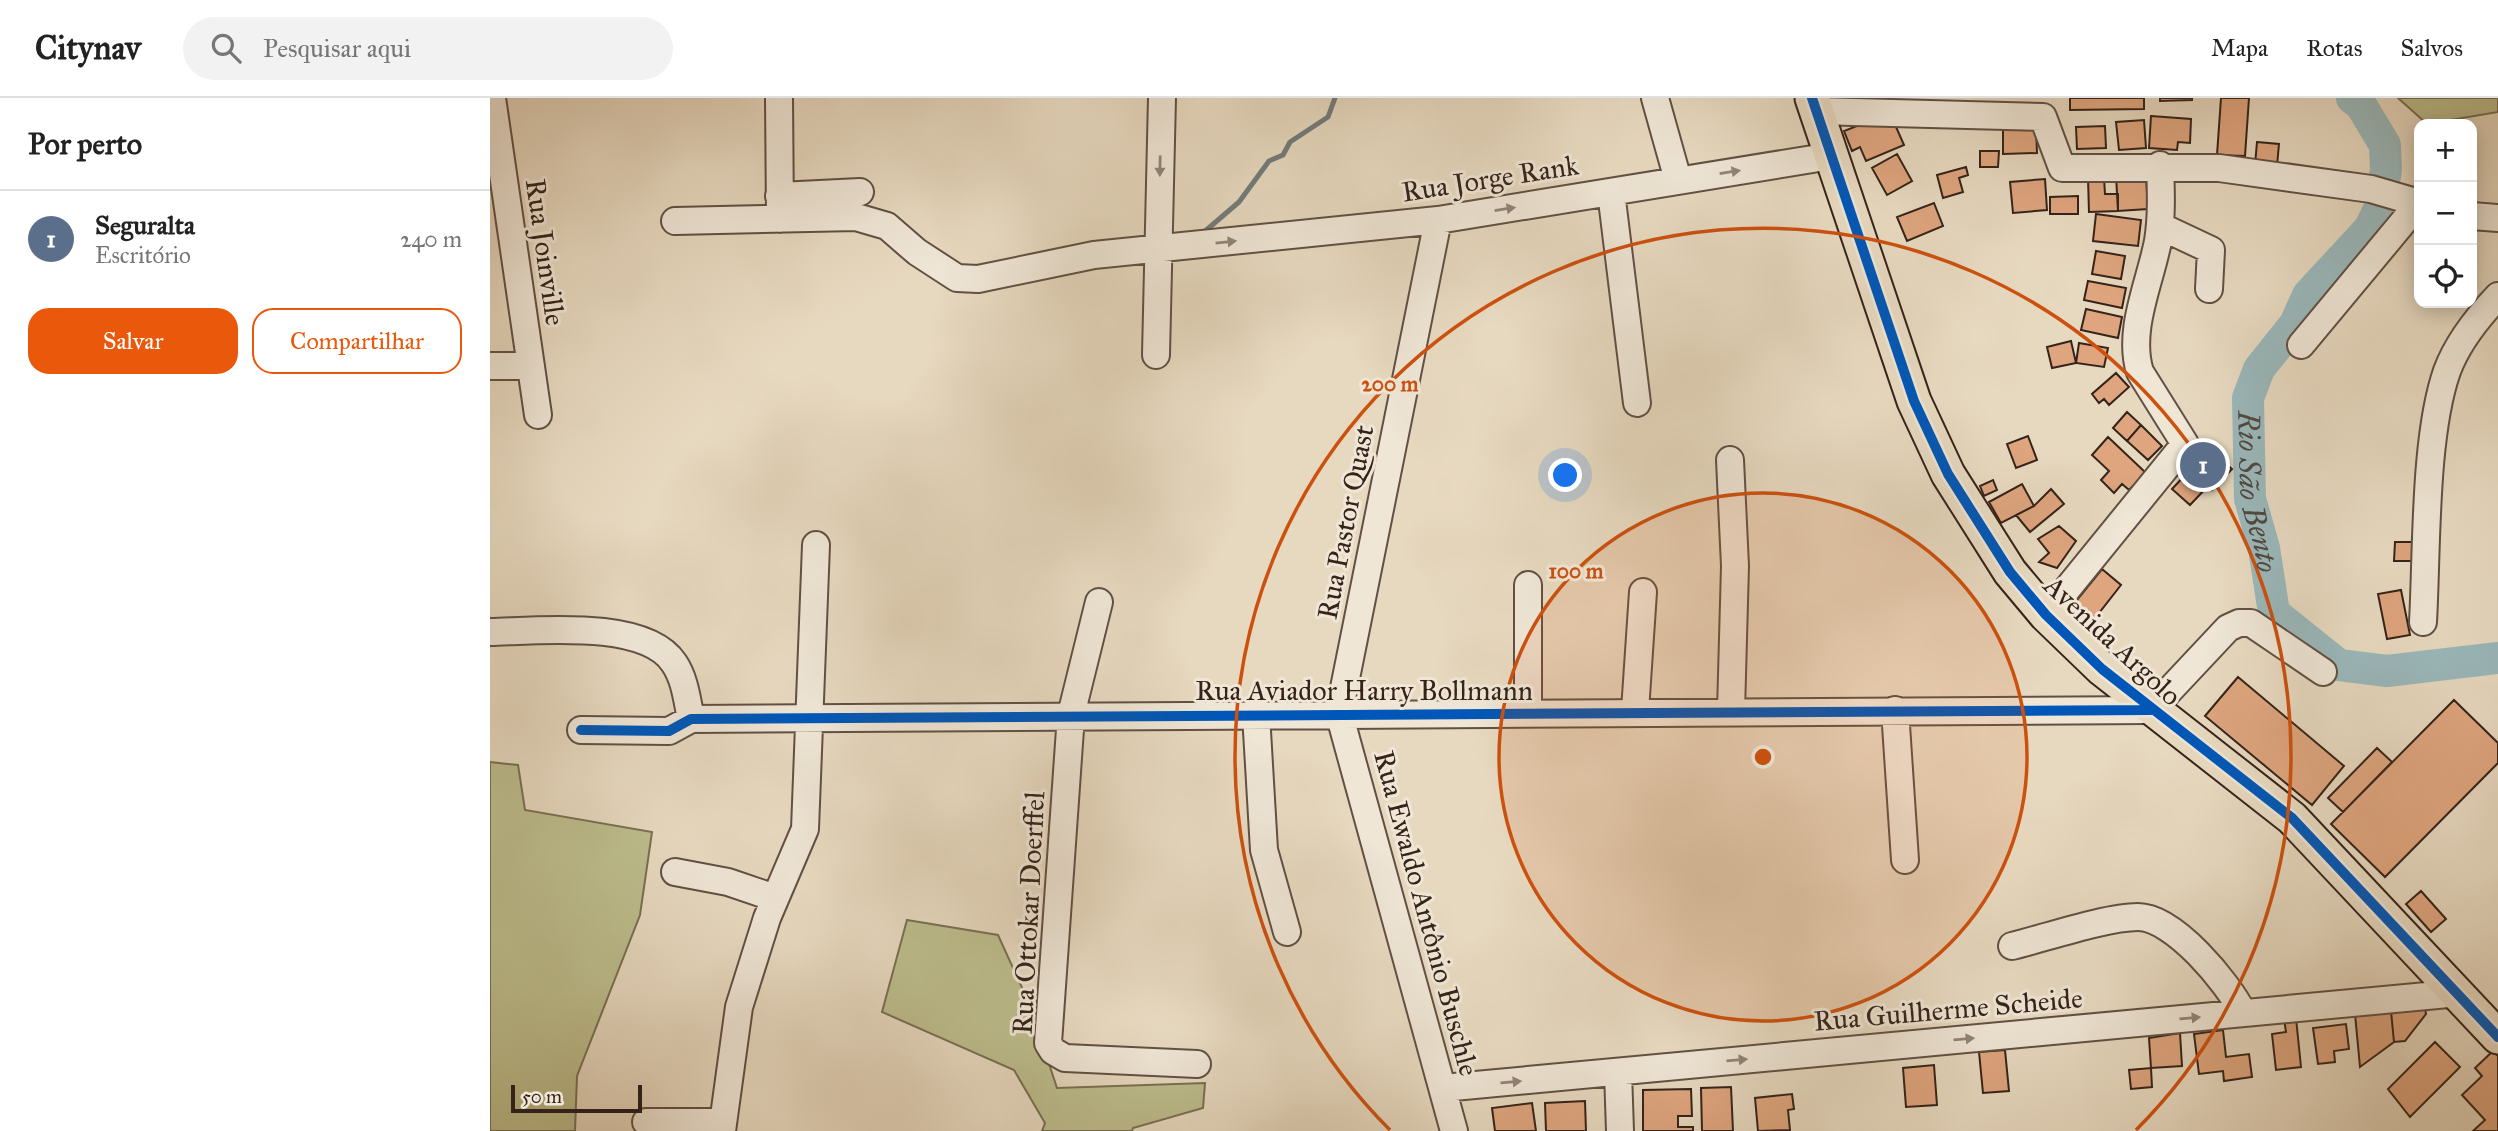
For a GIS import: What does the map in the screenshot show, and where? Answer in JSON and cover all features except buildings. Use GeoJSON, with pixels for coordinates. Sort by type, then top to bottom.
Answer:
{"type":"FeatureCollection","features":[{"type":"Feature","properties":{"kind":"main road","name":"Avenida Argolo"},"geometry":{"type":"LineString","coordinates":[[1814,104],[1900,361],[1929,435],[1990,542],[2046,615],[2102,669],[2151,710],[2292,818],[2498,1037]]}},
{"type":"Feature","properties":{"kind":"street","name":"Rua Joinville"},"geometry":{"type":"LineString","coordinates":[[492,98],[538,415]]}},
{"type":"Feature","properties":{"kind":"street"},"geometry":{"type":"LineString","coordinates":[[779,98],[779,207]]}},
{"type":"Feature","properties":{"kind":"street"},"geometry":{"type":"LineString","coordinates":[[1156,355],[1162,98]]}},
{"type":"Feature","properties":{"kind":"street"},"geometry":{"type":"LineString","coordinates":[[1655,98],[1678,180]]}},
{"type":"Feature","properties":{"kind":"street"},"geometry":{"type":"LineString","coordinates":[[1814,104],[2043,117],[2063,168],[2219,167],[2401,197],[2301,345]]}},
{"type":"Feature","properties":{"kind":"street","name":"Rua Jorge Rank"},"geometry":{"type":"LineString","coordinates":[[779,207],[856,217],[887,226],[917,252],[957,278],[978,279],[1094,255],[1438,220],[1831,156]]}},
{"type":"Feature","properties":{"kind":"street"},"geometry":{"type":"LineString","coordinates":[[2046,615],[2185,444],[2140,372],[2136,360],[2137,334],[2160,226],[2160,166]]}},
{"type":"Feature","properties":{"kind":"street"},"geometry":{"type":"LineString","coordinates":[[676,221],[779,207],[860,192]]}},
{"type":"Feature","properties":{"kind":"street"},"geometry":{"type":"LineString","coordinates":[[1611,192],[1637,403]]}},
{"type":"Feature","properties":{"kind":"street"},"geometry":{"type":"LineString","coordinates":[[2477,216],[2498,218]]}},
{"type":"Feature","properties":{"kind":"street","name":"Rua Pastor Quast"},"geometry":{"type":"LineString","coordinates":[[1339,713],[1438,220]]}},
{"type":"Feature","properties":{"kind":"street"},"geometry":{"type":"LineString","coordinates":[[2160,226],[2211,250],[2209,289]]}},
{"type":"Feature","properties":{"kind":"street"},"geometry":{"type":"LineString","coordinates":[[2423,622],[2432,465],[2443,387],[2461,344],[2498,296]]}},
{"type":"Feature","properties":{"kind":"street"},"geometry":{"type":"LineString","coordinates":[[490,366],[531,366]]}},
{"type":"Feature","properties":{"kind":"street"},"geometry":{"type":"LineString","coordinates":[[1730,460],[1735,566],[1731,711]]}},
{"type":"Feature","properties":{"kind":"street"},"geometry":{"type":"LineString","coordinates":[[646,1122],[722,1127],[739,1007],[775,898],[805,829],[816,545]]}},
{"type":"Feature","properties":{"kind":"street"},"geometry":{"type":"LineString","coordinates":[[1528,585],[1528,712]]}},
{"type":"Feature","properties":{"kind":"street"},"geometry":{"type":"LineString","coordinates":[[1635,712],[1643,592]]}},
{"type":"Feature","properties":{"kind":"street"},"geometry":{"type":"LineString","coordinates":[[1071,715],[1099,602]]}},
{"type":"Feature","properties":{"kind":"street"},"geometry":{"type":"LineString","coordinates":[[2151,710],[2228,628],[2239,623],[2251,623],[2323,672]]}},
{"type":"Feature","properties":{"kind":"street"},"geometry":{"type":"LineString","coordinates":[[490,632],[585,631],[628,636],[653,645],[665,652],[680,675],[691,719]]}},
{"type":"Feature","properties":{"kind":"street"},"geometry":{"type":"LineString","coordinates":[[2082,709],[2102,669]]}},
{"type":"Feature","properties":{"kind":"street"},"geometry":{"type":"LineString","coordinates":[[1895,710],[1905,860]]}},
{"type":"Feature","properties":{"kind":"street","name":"Rua Aviador Harry Bollmann"},"geometry":{"type":"LineString","coordinates":[[581,730],[668,731],[691,719],[1256,713],[2151,710]]}},
{"type":"Feature","properties":{"kind":"street"},"geometry":{"type":"LineString","coordinates":[[1256,713],[1264,850],[1287,932]]}},
{"type":"Feature","properties":{"kind":"street","name":"Rua Ewaldo Antônio Buschle"},"geometry":{"type":"LineString","coordinates":[[1339,713],[1443,1088],[1449,1128]]}},
{"type":"Feature","properties":{"kind":"street","name":"Rua Ottokar Doerffel"},"geometry":{"type":"LineString","coordinates":[[1071,715],[1048,1043],[1053,1051],[1065,1058],[1197,1064]]}},
{"type":"Feature","properties":{"kind":"street"},"geometry":{"type":"LineString","coordinates":[[676,872],[728,882],[775,898]]}},
{"type":"Feature","properties":{"kind":"street"},"geometry":{"type":"LineString","coordinates":[[2011,946],[2127,918],[2148,918],[2183,941],[2221,976],[2243,1013]]}},
{"type":"Feature","properties":{"kind":"street","name":"Rua Guilherme Scheide"},"geometry":{"type":"LineString","coordinates":[[1443,1088],[2459,993]]}},
{"type":"Feature","properties":{"kind":"street"},"geometry":{"type":"LineString","coordinates":[[1618,1072],[1620,1131]]}},
{"type":"Feature","properties":{"kind":"green space"},"geometry":{"type":"Polygon","coordinates":[[[2398,98],[2498,98],[2498,112],[2457,119],[2421,119],[2398,98]]]}},
{"type":"Feature","properties":{"kind":"green space"},"geometry":{"type":"Polygon","coordinates":[[[490,762],[518,765],[525,810],[652,832],[640,915],[577,1076],[575,1131],[490,1131],[490,762]]]}},
{"type":"Feature","properties":{"kind":"green space"},"geometry":{"type":"Polygon","coordinates":[[[907,920],[998,935],[1029,1003],[1057,1088],[1205,1083],[1203,1108],[1133,1128],[1132,1131],[1042,1131],[1045,1123],[1014,1070],[882,1012],[907,920]]]}},
{"type":"Feature","properties":{"kind":"waterway"},"geometry":{"type":"LineString","coordinates":[[1204,232],[1239,202],[1269,161],[1283,155],[1290,142],[1328,117],[1335,98]]}},
{"type":"Feature","properties":{"kind":"waterway","name":"Rio São Bento"},"geometry":{"type":"LineString","coordinates":[[2352,98],[2361,105],[2385,145],[2386,170],[2380,207],[2370,228],[2308,295],[2295,324],[2259,369],[2248,398],[2250,499],[2264,548],[2274,613],[2339,665],[2387,671],[2498,658]]}},
{"type":"Feature","properties":{"kind":"cycle path"},"geometry":{"type":"LineString","coordinates":[[1812,98],[1914,401],[1948,474],[2010,572],[2046,615],[2102,669],[2292,818],[2498,1037]]}},
{"type":"Feature","properties":{"kind":"cycle path"},"geometry":{"type":"LineString","coordinates":[[581,730],[669,731],[691,719],[2151,710]]}},
{"type":"Feature","properties":{"kind":"place","name":"Seguralta"},"geometry":{"type":"Point","coordinates":[2203,465]}}]}
